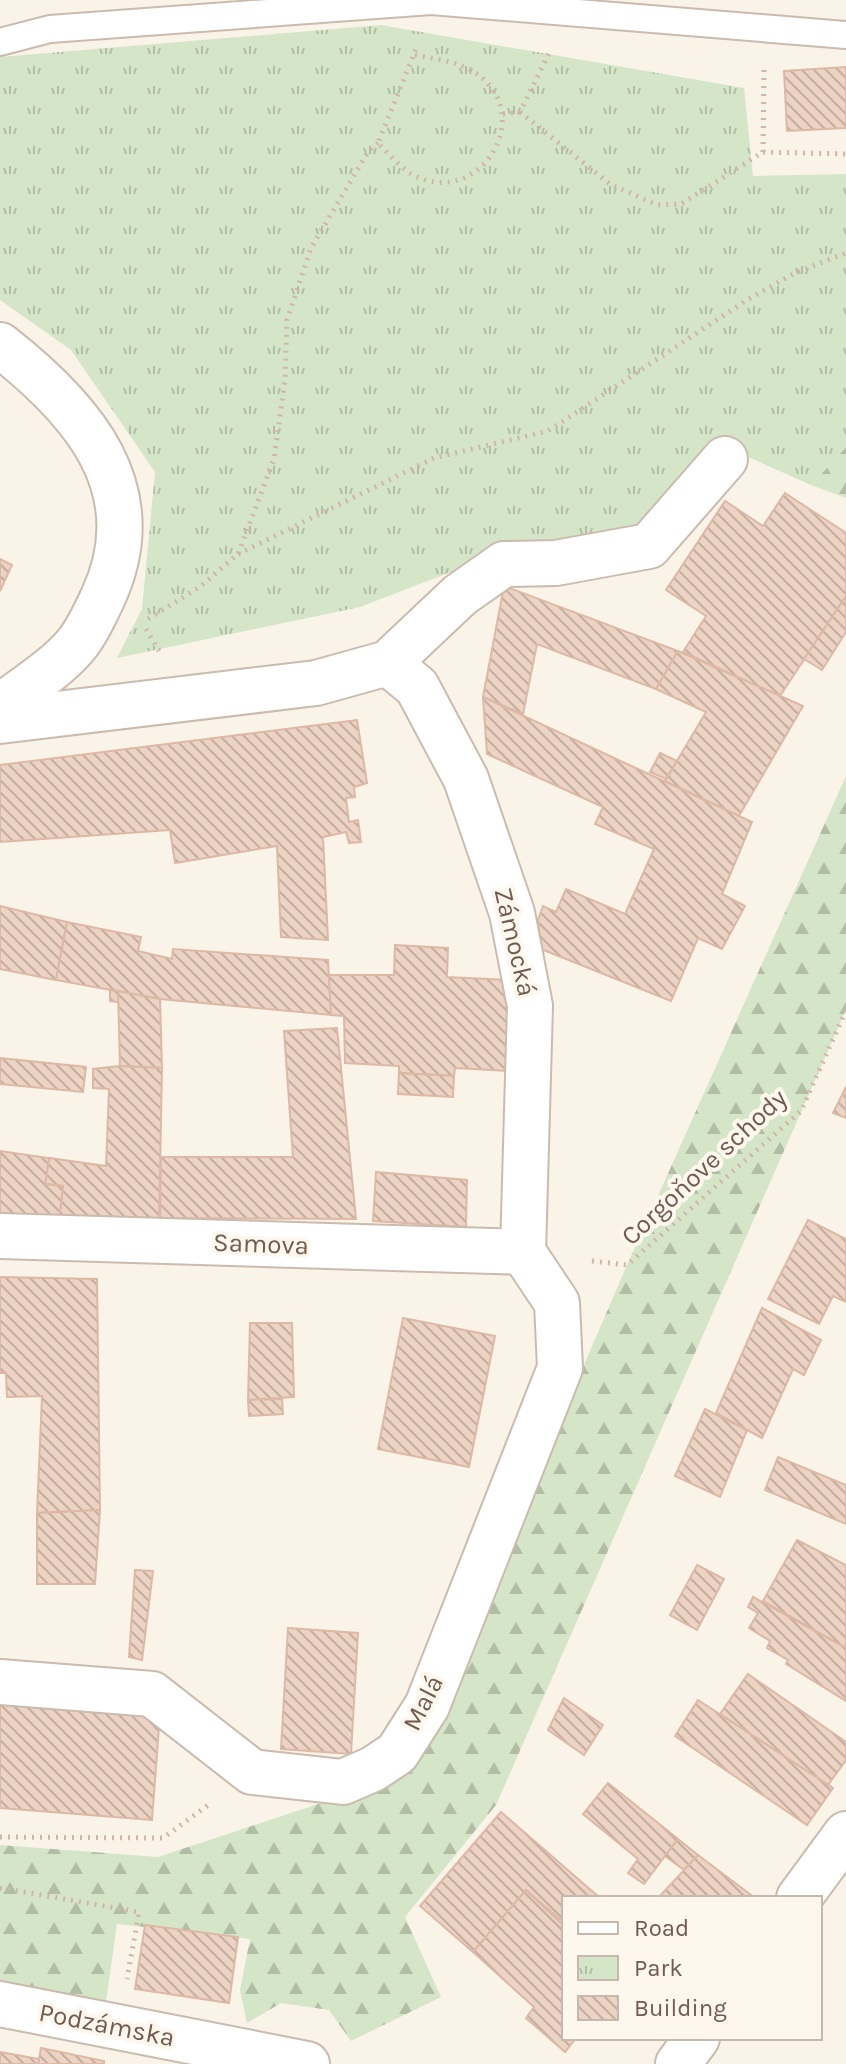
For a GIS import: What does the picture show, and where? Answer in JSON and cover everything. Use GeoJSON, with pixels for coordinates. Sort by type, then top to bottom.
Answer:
{"type":"FeatureCollection","features":[{"type":"Feature","properties":{"kind":"street"},"geometry":{"type":"LineString","coordinates":[[0,345],[36,373],[95,441],[114,483],[122,532],[117,567],[76,645],[0,707]]}},
{"type":"Feature","properties":{"kind":"street"},"geometry":{"type":"LineString","coordinates":[[0,721],[316,683],[388,663],[460,595],[504,564],[556,563],[649,546],[725,459]]}},
{"type":"Feature","properties":{"kind":"street","name":"Zámocká"},"geometry":{"type":"LineString","coordinates":[[388,663],[417,687],[466,779],[512,913],[530,1006],[523,1252]]}},
{"type":"Feature","properties":{"kind":"street","name":"Samova"},"geometry":{"type":"LineString","coordinates":[[0,1236],[523,1252]]}},
{"type":"Feature","properties":{"kind":"street","name":"Malá"},"geometry":{"type":"LineString","coordinates":[[252,1772],[343,1782],[373,1769],[397,1753],[427,1706],[560,1368],[557,1303],[523,1252]]}},
{"type":"Feature","properties":{"kind":"street"},"geometry":{"type":"LineString","coordinates":[[0,1682],[152,1694],[252,1772]]}},
{"type":"Feature","properties":{"kind":"street"},"geometry":{"type":"LineString","coordinates":[[800,1896],[846,1834]]}},
{"type":"Feature","properties":{"kind":"street","name":"Podzámska"},"geometry":{"type":"LineString","coordinates":[[0,2004],[307,2064]]}},
{"type":"Feature","properties":{"kind":"street"},"geometry":{"type":"LineString","coordinates":[[678,2064],[696,2040]]}},
{"type":"Feature","properties":{"kind":"lane"},"geometry":{"type":"LineString","coordinates":[[0,42],[50,29],[431,0],[764,31],[846,35]]}},
{"type":"Feature","properties":{"kind":"path"},"geometry":{"type":"LineString","coordinates":[[520,112],[568,14]]}},
{"type":"Feature","properties":{"kind":"path"},"geometry":{"type":"LineString","coordinates":[[763,152],[764,31]]}},
{"type":"Feature","properties":{"kind":"path"},"geometry":{"type":"LineString","coordinates":[[238,554],[274,459],[285,380],[287,320],[311,248],[368,152],[378,143],[415,55],[473,71],[492,89],[503,114],[502,134],[496,152],[484,167],[468,178],[449,183],[430,181],[412,174],[378,143]]}},
{"type":"Feature","properties":{"kind":"path"},"geometry":{"type":"LineString","coordinates":[[503,114],[520,112],[610,184],[657,205],[681,204],[763,152],[846,154]]}},
{"type":"Feature","properties":{"kind":"path"},"geometry":{"type":"LineString","coordinates":[[76,645],[158,615],[238,554],[434,458],[548,431],[747,300],[795,273],[846,253]]}},
{"type":"Feature","properties":{"kind":"path","name":"Corgoňove schody"},"geometry":{"type":"LineString","coordinates":[[627,1265],[801,1111],[846,1010]]}},
{"type":"Feature","properties":{"kind":"path"},"geometry":{"type":"LineString","coordinates":[[0,1837],[163,1838],[252,1772]]}},
{"type":"Feature","properties":{"kind":"path"},"geometry":{"type":"LineString","coordinates":[[0,1888],[139,1912],[118,2027]]}},
{"type":"Feature","properties":{"kind":"green space"},"geometry":{"type":"Polygon","coordinates":[[[381,25],[744,88],[753,176],[846,174],[846,447],[811,485],[721,445],[636,531],[495,555],[360,607],[117,658],[142,609],[155,472],[71,350],[0,300],[0,57],[381,25]]]}},
{"type":"Feature","properties":{"kind":"green space"},"geometry":{"type":"Polygon","coordinates":[[[846,447],[846,498],[811,485],[846,447]]]}},
{"type":"Feature","properties":{"kind":"green space"},"geometry":{"type":"Polygon","coordinates":[[[846,776],[846,1010],[496,1805],[405,1917],[441,1997],[351,2041],[329,2010],[281,2003],[247,2023],[240,1990],[250,1939],[117,1924],[104,2016],[0,1986],[0,1845],[158,1857],[408,1774],[627,1265],[846,776]]]}},
{"type":"Feature","properties":{"kind":"building"},"geometry":{"type":"Polygon","coordinates":[[[846,67],[846,128],[787,131],[784,71],[846,67]]]}},
{"type":"Feature","properties":{"kind":"building"},"geometry":{"type":"Polygon","coordinates":[[[785,493],[846,533],[846,596],[780,696],[683,652],[706,616],[666,590],[725,501],[763,526],[785,493]]]}},
{"type":"Feature","properties":{"kind":"building"},"geometry":{"type":"Polygon","coordinates":[[[0,559],[12,565],[0,591],[0,559]]]}},
{"type":"Feature","properties":{"kind":"building"},"geometry":{"type":"Polygon","coordinates":[[[504,586],[678,651],[656,689],[537,644],[523,714],[483,697],[504,586]]]}},
{"type":"Feature","properties":{"kind":"building"},"geometry":{"type":"Polygon","coordinates":[[[846,596],[846,632],[822,670],[804,659],[846,596]]]}},
{"type":"Feature","properties":{"kind":"building"},"geometry":{"type":"Polygon","coordinates":[[[678,651],[803,706],[739,816],[665,781],[706,712],[656,689],[678,651]]]}},
{"type":"Feature","properties":{"kind":"building"},"geometry":{"type":"Polygon","coordinates":[[[483,697],[752,822],[722,894],[745,906],[722,949],[698,938],[671,1001],[541,949],[538,920],[543,906],[556,912],[566,889],[625,914],[654,849],[595,824],[603,807],[487,754],[483,697]]]}},
{"type":"Feature","properties":{"kind":"building"},"geometry":{"type":"Polygon","coordinates":[[[357,720],[367,783],[354,787],[355,797],[346,798],[349,822],[358,820],[361,842],[349,843],[346,832],[323,837],[328,940],[281,937],[277,846],[175,863],[170,830],[0,842],[0,765],[357,720]]]}},
{"type":"Feature","properties":{"kind":"building"},"geometry":{"type":"Polygon","coordinates":[[[660,753],[677,761],[666,779],[650,772],[660,753]]]}},
{"type":"Feature","properties":{"kind":"building"},"geometry":{"type":"Polygon","coordinates":[[[0,906],[67,922],[56,980],[0,969],[0,906]]]}},
{"type":"Feature","properties":{"kind":"building"},"geometry":{"type":"Polygon","coordinates":[[[67,922],[141,937],[138,951],[172,959],[173,949],[328,960],[331,1015],[160,999],[56,980],[67,922]]]}},
{"type":"Feature","properties":{"kind":"building"},"geometry":{"type":"Polygon","coordinates":[[[395,945],[448,948],[447,977],[512,980],[508,1071],[455,1068],[454,1076],[399,1073],[399,1066],[345,1063],[344,1016],[331,1015],[329,975],[394,975],[395,945]]]}},
{"type":"Feature","properties":{"kind":"building"},"geometry":{"type":"Polygon","coordinates":[[[110,990],[118,991],[119,1002],[110,1001],[110,990]]]}},
{"type":"Feature","properties":{"kind":"building"},"geometry":{"type":"Polygon","coordinates":[[[118,991],[160,999],[162,1068],[120,1066],[118,991]]]}},
{"type":"Feature","properties":{"kind":"building"},"geometry":{"type":"Polygon","coordinates":[[[337,1028],[356,1219],[160,1218],[161,1157],[293,1157],[284,1031],[337,1028]]]}},
{"type":"Feature","properties":{"kind":"building"},"geometry":{"type":"Polygon","coordinates":[[[0,1058],[86,1067],[83,1092],[0,1084],[0,1058]]]}},
{"type":"Feature","properties":{"kind":"building"},"geometry":{"type":"Polygon","coordinates":[[[120,1066],[162,1068],[159,1223],[59,1221],[63,1186],[45,1184],[49,1158],[106,1166],[109,1089],[93,1088],[93,1069],[120,1066]]]}},
{"type":"Feature","properties":{"kind":"building"},"geometry":{"type":"Polygon","coordinates":[[[399,1073],[454,1076],[453,1097],[398,1094],[399,1073]]]}},
{"type":"Feature","properties":{"kind":"building"},"geometry":{"type":"Polygon","coordinates":[[[846,1087],[846,1118],[833,1113],[846,1087]]]}},
{"type":"Feature","properties":{"kind":"building"},"geometry":{"type":"Polygon","coordinates":[[[0,1151],[49,1158],[45,1184],[63,1186],[59,1221],[0,1220],[0,1151]]]}},
{"type":"Feature","properties":{"kind":"building"},"geometry":{"type":"Polygon","coordinates":[[[376,1172],[467,1180],[466,1227],[373,1221],[376,1172]]]}},
{"type":"Feature","properties":{"kind":"building"},"geometry":{"type":"Polygon","coordinates":[[[808,1220],[846,1239],[846,1302],[833,1296],[819,1324],[768,1299],[808,1220]]]}},
{"type":"Feature","properties":{"kind":"building"},"geometry":{"type":"Polygon","coordinates":[[[0,1277],[97,1279],[100,1510],[37,1513],[42,1396],[7,1397],[6,1373],[0,1373],[0,1277]]]}},
{"type":"Feature","properties":{"kind":"building"},"geometry":{"type":"Polygon","coordinates":[[[762,1308],[821,1340],[804,1375],[793,1369],[762,1438],[716,1413],[762,1308]]]}},
{"type":"Feature","properties":{"kind":"building"},"geometry":{"type":"Polygon","coordinates":[[[403,1318],[495,1336],[469,1467],[378,1449],[403,1318]]]}},
{"type":"Feature","properties":{"kind":"building"},"geometry":{"type":"Polygon","coordinates":[[[250,1323],[292,1323],[294,1397],[248,1400],[250,1323]]]}},
{"type":"Feature","properties":{"kind":"building"},"geometry":{"type":"Polygon","coordinates":[[[282,1399],[283,1414],[249,1416],[248,1400],[282,1399]]]}},
{"type":"Feature","properties":{"kind":"building"},"geometry":{"type":"Polygon","coordinates":[[[705,1409],[747,1430],[720,1497],[675,1476],[705,1409]]]}},
{"type":"Feature","properties":{"kind":"building"},"geometry":{"type":"Polygon","coordinates":[[[778,1457],[846,1485],[846,1524],[765,1490],[778,1457]]]}},
{"type":"Feature","properties":{"kind":"building"},"geometry":{"type":"Polygon","coordinates":[[[100,1510],[95,1584],[37,1584],[37,1513],[100,1510]]]}},
{"type":"Feature","properties":{"kind":"building"},"geometry":{"type":"Polygon","coordinates":[[[797,1540],[846,1565],[846,1648],[763,1601],[797,1540]]]}},
{"type":"Feature","properties":{"kind":"building"},"geometry":{"type":"Polygon","coordinates":[[[697,1565],[724,1579],[697,1630],[670,1615],[697,1565]]]}},
{"type":"Feature","properties":{"kind":"building"},"geometry":{"type":"Polygon","coordinates":[[[135,1570],[153,1571],[142,1660],[129,1657],[135,1570]]]}},
{"type":"Feature","properties":{"kind":"building"},"geometry":{"type":"Polygon","coordinates":[[[753,1597],[846,1648],[846,1701],[786,1664],[788,1660],[767,1648],[770,1641],[749,1628],[758,1613],[748,1607],[753,1597]]]}},
{"type":"Feature","properties":{"kind":"building"},"geometry":{"type":"Polygon","coordinates":[[[288,1628],[358,1633],[351,1754],[281,1749],[288,1628]]]}},
{"type":"Feature","properties":{"kind":"building"},"geometry":{"type":"Polygon","coordinates":[[[748,1674],[846,1742],[846,1760],[828,1785],[720,1714],[748,1674]]]}},
{"type":"Feature","properties":{"kind":"building"},"geometry":{"type":"Polygon","coordinates":[[[564,1698],[603,1725],[584,1755],[548,1730],[564,1698]]]}},
{"type":"Feature","properties":{"kind":"building"},"geometry":{"type":"Polygon","coordinates":[[[698,1700],[833,1788],[807,1825],[675,1736],[698,1700]]]}},
{"type":"Feature","properties":{"kind":"building"},"geometry":{"type":"Polygon","coordinates":[[[0,1701],[160,1714],[152,1820],[0,1808],[0,1701]]]}},
{"type":"Feature","properties":{"kind":"building"},"geometry":{"type":"Polygon","coordinates":[[[608,1783],[678,1839],[644,1884],[628,1873],[638,1859],[583,1814],[608,1783]]]}},
{"type":"Feature","properties":{"kind":"building"},"geometry":{"type":"Polygon","coordinates":[[[501,1812],[598,1896],[562,1896],[562,1921],[526,1890],[473,1952],[420,1906],[501,1812]]]}},
{"type":"Feature","properties":{"kind":"building"},"geometry":{"type":"Polygon","coordinates":[[[678,1839],[698,1855],[684,1870],[665,1856],[678,1839]]]}},
{"type":"Feature","properties":{"kind":"building"},"geometry":{"type":"Polygon","coordinates":[[[698,1855],[752,1896],[660,1896],[698,1855]]]}},
{"type":"Feature","properties":{"kind":"building"},"geometry":{"type":"Polygon","coordinates":[[[526,1890],[562,1924],[562,2040],[574,2040],[565,2052],[526,2018],[534,2007],[473,1952],[526,1890]]]}},
{"type":"Feature","properties":{"kind":"building"},"geometry":{"type":"Polygon","coordinates":[[[145,1925],[238,1937],[229,2003],[135,1989],[145,1925]]]}},
{"type":"Feature","properties":{"kind":"building"},"geometry":{"type":"Polygon","coordinates":[[[41,2048],[104,2061],[104,2064],[38,2064],[41,2048]]]}},
{"type":"Feature","properties":{"kind":"building"},"geometry":{"type":"Polygon","coordinates":[[[0,2052],[39,2059],[38,2064],[0,2064],[0,2052]]]}}]}
